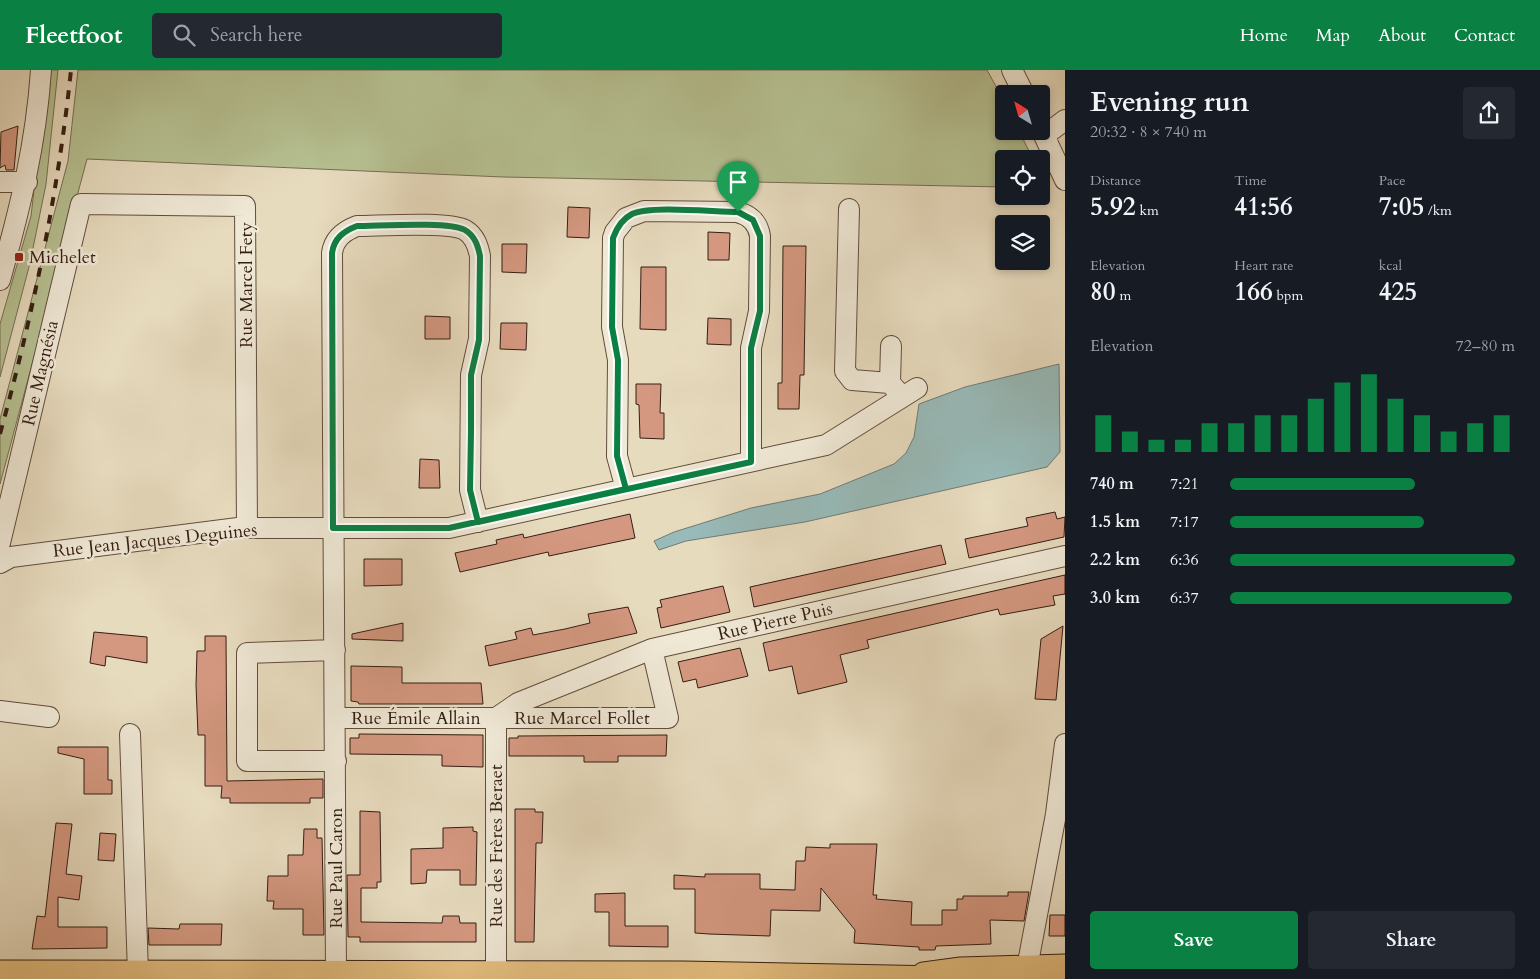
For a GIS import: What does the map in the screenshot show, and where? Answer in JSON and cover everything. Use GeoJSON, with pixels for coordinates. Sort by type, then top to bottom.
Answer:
{"type":"FeatureCollection","features":[{"type":"Feature","properties":{"kind":"main road"},"geometry":{"type":"LineString","coordinates":[[900,978],[962,970],[1065,967]]}},
{"type":"Feature","properties":{"kind":"main road"},"geometry":{"type":"LineString","coordinates":[[1,973],[140,976],[336,974],[443,976],[496,974],[617,977],[942,979]]}},
{"type":"Feature","properties":{"kind":"street"},"geometry":{"type":"LineString","coordinates":[[0,280],[27,182],[37,120],[41,70]]}},
{"type":"Feature","properties":{"kind":"street"},"geometry":{"type":"LineString","coordinates":[[1012,70],[1020,85]]}},
{"type":"Feature","properties":{"kind":"street"},"geometry":{"type":"LineString","coordinates":[[1050,128],[1065,120]]}},
{"type":"Feature","properties":{"kind":"street"},"geometry":{"type":"LineString","coordinates":[[1047,140],[1065,180]]}},
{"type":"Feature","properties":{"kind":"street"},"geometry":{"type":"LineString","coordinates":[[0,182],[27,182]]}},
{"type":"Feature","properties":{"kind":"street","name":"Rue Marcel Fety"},"geometry":{"type":"LineString","coordinates":[[81,204],[245,206],[247,528]]}},
{"type":"Feature","properties":{"kind":"street","name":"Rue Magnésia"},"geometry":{"type":"LineString","coordinates":[[0,543],[81,204]]}},
{"type":"Feature","properties":{"kind":"street"},"geometry":{"type":"LineString","coordinates":[[848,209],[844,371],[852,380],[903,389],[890,346]]}},
{"type":"Feature","properties":{"kind":"street"},"geometry":{"type":"LineString","coordinates":[[626,489],[617,456],[618,360],[612,327],[613,238],[623,220],[638,212],[738,212],[748,216],[758,228],[760,236],[760,311],[751,348],[751,462]]}},
{"type":"Feature","properties":{"kind":"street","name":"Rue Paul Caron"},"geometry":{"type":"LineString","coordinates":[[336,974],[332,253],[337,238],[343,232],[357,226],[454,226],[470,234],[478,245],[480,256],[479,340],[471,375],[470,490],[478,522]]}},
{"type":"Feature","properties":{"kind":"street","name":"Rue Jean Jacques Deguines"},"geometry":{"type":"LineString","coordinates":[[0,563],[15,556],[247,528],[449,528],[826,445],[903,389]]}},
{"type":"Feature","properties":{"kind":"street","name":"Rue Pierre Puis"},"geometry":{"type":"LineString","coordinates":[[496,718],[518,703],[652,649],[1065,556]]}},
{"type":"Feature","properties":{"kind":"street","name":"Rue Marcel Follet"},"geometry":{"type":"LineString","coordinates":[[496,718],[668,718],[652,649]]}},
{"type":"Feature","properties":{"kind":"street"},"geometry":{"type":"LineString","coordinates":[[335,650],[247,653],[247,761],[336,762]]}},
{"type":"Feature","properties":{"kind":"street"},"geometry":{"type":"LineString","coordinates":[[0,711],[50,717]]}},
{"type":"Feature","properties":{"kind":"street","name":"Rue Émile Allain"},"geometry":{"type":"LineString","coordinates":[[336,718],[496,718]]}},
{"type":"Feature","properties":{"kind":"street","name":"Rue des Frères Beraet"},"geometry":{"type":"LineString","coordinates":[[496,718],[496,974]]}},
{"type":"Feature","properties":{"kind":"street"},"geometry":{"type":"LineString","coordinates":[[130,734],[140,976]]}},
{"type":"Feature","properties":{"kind":"street"},"geometry":{"type":"LineString","coordinates":[[1027,968],[1056,814],[1065,744]]}},
{"type":"Feature","properties":{"kind":"green space"},"geometry":{"type":"Polygon","coordinates":[[[48,70],[58,70],[46,184],[30,263],[0,377],[0,324],[31,216],[48,70]]]}},
{"type":"Feature","properties":{"kind":"green space"},"geometry":{"type":"Polygon","coordinates":[[[78,70],[987,70],[995,85],[995,140],[1024,140],[1028,150],[995,150],[995,187],[503,177],[87,159],[0,484],[0,419],[68,161],[78,70]]]}},
{"type":"Feature","properties":{"kind":"water"},"geometry":{"type":"Polygon","coordinates":[[[1059,364],[1060,452],[1047,467],[805,522],[686,541],[659,550],[654,541],[674,532],[751,508],[820,494],[894,464],[906,453],[914,437],[919,404],[965,387],[1059,364]]]}},
{"type":"Feature","properties":{"kind":"building"},"geometry":{"type":"Polygon","coordinates":[[[18,126],[14,170],[6,170],[5,165],[0,168],[1,132],[18,126]]]}},
{"type":"Feature","properties":{"kind":"building"},"geometry":{"type":"Polygon","coordinates":[[[568,207],[590,208],[589,238],[567,237],[568,207]]]}},
{"type":"Feature","properties":{"kind":"building"},"geometry":{"type":"Polygon","coordinates":[[[708,232],[730,233],[729,260],[708,260],[708,232]]]}},
{"type":"Feature","properties":{"kind":"building"},"geometry":{"type":"Polygon","coordinates":[[[502,244],[527,244],[526,273],[502,272],[502,244]]]}},
{"type":"Feature","properties":{"kind":"building"},"geometry":{"type":"Polygon","coordinates":[[[783,246],[806,246],[804,375],[800,375],[799,409],[778,409],[778,383],[782,383],[783,246]]]}},
{"type":"Feature","properties":{"kind":"building"},"geometry":{"type":"Polygon","coordinates":[[[641,267],[666,267],[666,330],[640,329],[641,267]]]}},
{"type":"Feature","properties":{"kind":"building"},"geometry":{"type":"Polygon","coordinates":[[[425,316],[450,317],[450,339],[425,339],[425,316]]]}},
{"type":"Feature","properties":{"kind":"building"},"geometry":{"type":"Polygon","coordinates":[[[708,318],[731,319],[731,345],[707,344],[708,318]]]}},
{"type":"Feature","properties":{"kind":"building"},"geometry":{"type":"Polygon","coordinates":[[[501,323],[527,323],[526,350],[500,349],[501,323]]]}},
{"type":"Feature","properties":{"kind":"building"},"geometry":{"type":"Polygon","coordinates":[[[636,384],[661,384],[660,413],[664,413],[664,439],[640,438],[636,384]]]}},
{"type":"Feature","properties":{"kind":"building"},"geometry":{"type":"Polygon","coordinates":[[[420,459],[439,460],[440,488],[419,488],[420,459]]]}},
{"type":"Feature","properties":{"kind":"building"},"geometry":{"type":"Polygon","coordinates":[[[1055,512],[1057,519],[1065,517],[1064,537],[969,558],[965,539],[1028,526],[1026,518],[1055,512]]]}},
{"type":"Feature","properties":{"kind":"building"},"geometry":{"type":"Polygon","coordinates":[[[630,514],[635,538],[549,556],[548,552],[460,572],[455,553],[497,544],[496,540],[523,534],[524,538],[630,514]]]}},
{"type":"Feature","properties":{"kind":"building"},"geometry":{"type":"Polygon","coordinates":[[[941,545],[946,564],[754,607],[750,587],[941,545]]]}},
{"type":"Feature","properties":{"kind":"building"},"geometry":{"type":"Polygon","coordinates":[[[364,559],[402,559],[402,585],[364,586],[364,559]]]}},
{"type":"Feature","properties":{"kind":"building"},"geometry":{"type":"Polygon","coordinates":[[[1065,575],[1065,594],[1053,596],[1055,605],[1000,615],[998,609],[867,640],[869,648],[840,655],[847,682],[798,694],[792,666],[769,671],[763,643],[1065,575]]]}},
{"type":"Feature","properties":{"kind":"building"},"geometry":{"type":"Polygon","coordinates":[[[723,586],[730,612],[661,628],[657,608],[662,607],[660,600],[723,586]]]}},
{"type":"Feature","properties":{"kind":"building"},"geometry":{"type":"Polygon","coordinates":[[[628,607],[637,633],[489,666],[485,646],[517,639],[515,632],[531,628],[533,635],[565,629],[590,623],[588,614],[628,607]]]}},
{"type":"Feature","properties":{"kind":"building"},"geometry":{"type":"Polygon","coordinates":[[[403,623],[403,641],[352,639],[352,634],[403,623]]]}},
{"type":"Feature","properties":{"kind":"building"},"geometry":{"type":"Polygon","coordinates":[[[1063,626],[1056,700],[1035,699],[1041,639],[1063,626]]]}},
{"type":"Feature","properties":{"kind":"building"},"geometry":{"type":"Polygon","coordinates":[[[94,632],[147,637],[147,663],[106,656],[105,666],[90,663],[94,632]]]}},
{"type":"Feature","properties":{"kind":"building"},"geometry":{"type":"Polygon","coordinates":[[[205,636],[226,636],[227,781],[323,779],[323,798],[310,798],[310,803],[230,803],[230,798],[221,798],[222,786],[205,786],[205,735],[198,735],[196,685],[197,651],[205,651],[205,636]]]}},
{"type":"Feature","properties":{"kind":"building"},"geometry":{"type":"Polygon","coordinates":[[[740,648],[748,676],[698,688],[696,679],[683,682],[678,662],[740,648]]]}},
{"type":"Feature","properties":{"kind":"building"},"geometry":{"type":"Polygon","coordinates":[[[351,666],[402,667],[402,683],[481,683],[483,704],[359,704],[358,702],[351,701],[351,666]]]}},
{"type":"Feature","properties":{"kind":"building"},"geometry":{"type":"Polygon","coordinates":[[[359,734],[483,735],[483,767],[442,766],[442,755],[350,754],[350,738],[359,738],[359,734]]]}},
{"type":"Feature","properties":{"kind":"building"},"geometry":{"type":"Polygon","coordinates":[[[667,735],[666,756],[618,756],[618,762],[584,762],[584,756],[509,756],[509,738],[518,738],[518,736],[667,735]]]}},
{"type":"Feature","properties":{"kind":"building"},"geometry":{"type":"Polygon","coordinates":[[[58,747],[108,747],[108,780],[112,780],[112,794],[84,794],[84,759],[58,753],[58,747]]]}},
{"type":"Feature","properties":{"kind":"building"},"geometry":{"type":"Polygon","coordinates":[[[515,809],[535,809],[535,812],[543,812],[542,843],[536,843],[534,942],[515,942],[515,809]]]}},
{"type":"Feature","properties":{"kind":"building"},"geometry":{"type":"Polygon","coordinates":[[[360,811],[380,812],[381,882],[377,882],[377,888],[361,888],[361,922],[442,923],[443,916],[459,916],[460,923],[476,923],[476,942],[360,942],[360,937],[348,937],[347,875],[360,875],[360,811]]]}},
{"type":"Feature","properties":{"kind":"building"},"geometry":{"type":"Polygon","coordinates":[[[56,823],[72,824],[66,874],[82,876],[79,900],[58,897],[58,927],[107,927],[107,948],[32,949],[37,916],[45,917],[56,823]]]}},
{"type":"Feature","properties":{"kind":"building"},"geometry":{"type":"Polygon","coordinates":[[[473,827],[473,831],[477,832],[476,885],[460,885],[460,870],[427,870],[426,883],[411,884],[411,849],[443,848],[443,828],[473,827]]]}},
{"type":"Feature","properties":{"kind":"building"},"geometry":{"type":"Polygon","coordinates":[[[304,829],[317,829],[317,838],[322,838],[324,935],[303,935],[303,909],[273,909],[274,901],[267,901],[268,876],[288,876],[288,855],[303,855],[304,829]]]}},
{"type":"Feature","properties":{"kind":"building"},"geometry":{"type":"Polygon","coordinates":[[[100,833],[116,834],[114,861],[98,860],[100,833]]]}},
{"type":"Feature","properties":{"kind":"building"},"geometry":{"type":"Polygon","coordinates":[[[830,844],[877,844],[873,895],[877,895],[876,899],[912,902],[911,925],[942,925],[942,910],[957,910],[957,899],[963,899],[963,896],[1008,896],[1008,892],[1029,892],[1024,921],[990,920],[991,944],[936,946],[935,950],[919,950],[919,947],[854,943],[855,930],[821,888],[820,911],[771,910],[770,936],[695,933],[695,889],[674,889],[674,875],[705,877],[705,874],[760,874],[760,889],[795,890],[796,861],[805,861],[806,847],[830,848],[830,844]]]}},
{"type":"Feature","properties":{"kind":"building"},"geometry":{"type":"Polygon","coordinates":[[[625,893],[625,926],[668,926],[668,947],[609,946],[609,912],[595,912],[595,894],[625,893]]]}},
{"type":"Feature","properties":{"kind":"building"},"geometry":{"type":"Polygon","coordinates":[[[1050,915],[1065,915],[1065,936],[1049,936],[1050,915]]]}},
{"type":"Feature","properties":{"kind":"building"},"geometry":{"type":"Polygon","coordinates":[[[180,924],[222,924],[221,945],[149,945],[148,928],[179,929],[180,924]]]}},
{"type":"Feature","properties":{"kind":"railway"},"geometry":{"type":"LineString","coordinates":[[0,434],[34,299],[52,208],[71,70]]}},
{"type":"Feature","properties":{"kind":"place","name":"Michelet"},"geometry":{"type":"Point","coordinates":[19,257]}},
{"type":"Feature","properties":{"kind":"route"},"geometry":{"type":"LineString","coordinates":[[738,212],[638,212],[623,220],[615,232],[613,238],[612,327],[618,360],[617,456],[626,489],[478,522],[470,490],[471,375],[479,340],[480,256],[478,245],[470,234],[454,226],[357,226],[343,232],[332,247],[333,528],[449,528],[688,475],[751,462],[751,348],[760,311],[760,236],[753,220],[738,212]]}}]}
